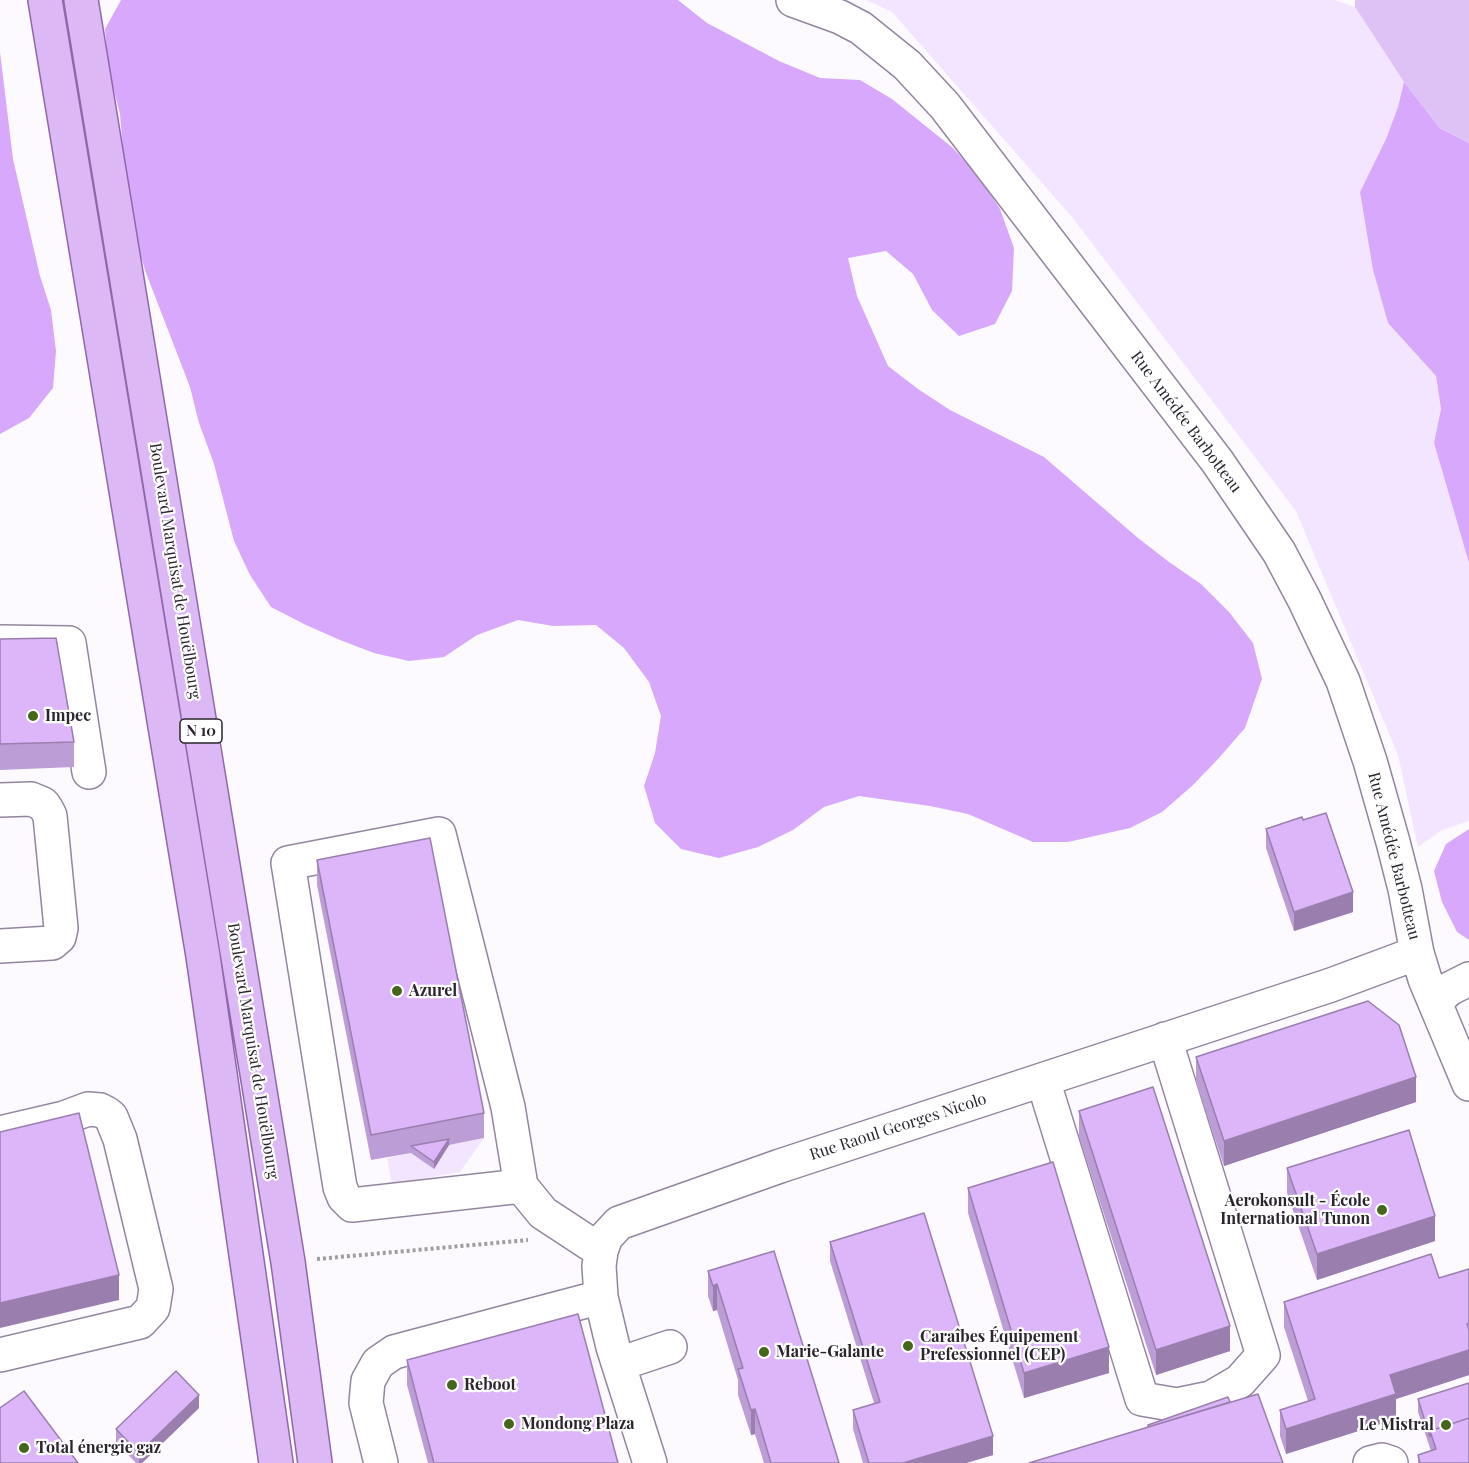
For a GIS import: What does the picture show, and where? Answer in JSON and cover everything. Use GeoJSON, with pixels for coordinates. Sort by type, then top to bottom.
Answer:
{"type":"FeatureCollection","features":[{"type":"Feature","properties":{"kind":"main road","name":"N 10"},"geometry":{"type":"LineString","coordinates":[[45,0],[203,956],[276,1463]]}},
{"type":"Feature","properties":{"kind":"main road","name":"Boulevard Marquisat de Houëlbourg"},"geometry":{"type":"LineString","coordinates":[[81,0],[288,1262],[315,1463]]}},
{"type":"Feature","properties":{"kind":"street","name":"Rue Amédée Barbotteau"},"geometry":{"type":"LineString","coordinates":[[793,0],[840,17],[861,28],[907,65],[945,106],[1217,461],[1279,552],[1343,681],[1370,761],[1393,842],[1417,953],[1469,1084]]}},
{"type":"Feature","properties":{"kind":"street"},"geometry":{"type":"LineString","coordinates":[[0,642],[69,643],[89,772]]}},
{"type":"Feature","properties":{"kind":"street"},"geometry":{"type":"LineString","coordinates":[[0,800],[31,799],[43,804],[50,816],[61,928],[59,937],[52,943],[0,946]]}},
{"type":"Feature","properties":{"kind":"street"},"geometry":{"type":"LineString","coordinates":[[520,1186],[352,1205],[344,1197],[340,1187],[288,863],[439,834],[508,1107],[520,1186],[543,1213],[590,1244]]}},
{"type":"Feature","properties":{"kind":"street","name":"Rue Raoul Georges Nicolo"},"geometry":{"type":"LineString","coordinates":[[650,1463],[600,1297],[599,1266],[590,1244],[606,1237],[619,1223],[1320,988],[1417,953]]}},
{"type":"Feature","properties":{"kind":"street"},"geometry":{"type":"LineString","coordinates":[[1435,1002],[1449,989],[1469,979]]}},
{"type":"Feature","properties":{"kind":"street"},"geometry":{"type":"LineString","coordinates":[[1043,1080],[1142,1399],[1177,1405],[1211,1398],[1240,1381],[1263,1355],[1165,1039]]}},
{"type":"Feature","properties":{"kind":"street"},"geometry":{"type":"LineString","coordinates":[[0,1133],[64,1118],[88,1109],[106,1113],[111,1118],[120,1139],[156,1289],[153,1308],[140,1322],[132,1326],[0,1355]]}},
{"type":"Feature","properties":{"kind":"street"},"geometry":{"type":"LineString","coordinates":[[381,1463],[366,1403],[368,1381],[378,1363],[394,1352],[600,1297]]}},
{"type":"Feature","properties":{"kind":"street"},"geometry":{"type":"LineString","coordinates":[[619,1364],[670,1347]]}},
{"type":"Feature","properties":{"kind":"street"},"geometry":{"type":"LineString","coordinates":[[1370,1463],[1382,1460],[1391,1463]]}},
{"type":"Feature","properties":{"kind":"path"},"geometry":{"type":"LineString","coordinates":[[288,1262],[525,1240],[590,1244]]}},
{"type":"Feature","properties":{"kind":"shaded area"},"geometry":{"type":"Polygon","coordinates":[[[121,0],[678,0],[707,23],[779,61],[820,78],[860,80],[892,99],[953,148],[979,177],[1000,209],[1014,248],[1012,291],[995,324],[959,336],[932,310],[913,274],[886,251],[848,258],[857,296],[888,366],[950,410],[1044,457],[1138,538],[1201,584],[1229,612],[1253,643],[1262,679],[1245,728],[1192,786],[1162,812],[1130,828],[1068,842],[1033,842],[968,814],[859,796],[824,807],[793,830],[758,847],[719,858],[681,849],[655,823],[644,786],[655,753],[661,716],[649,682],[624,648],[596,625],[553,626],[518,620],[477,635],[444,657],[409,661],[374,653],[340,640],[271,607],[250,575],[234,541],[214,464],[199,423],[190,387],[146,273],[134,234],[127,197],[120,114],[109,71],[105,29],[121,0]]]}},
{"type":"Feature","properties":{"kind":"shaded area"},"geometry":{"type":"Polygon","coordinates":[[[866,0],[1335,0],[1355,7],[1404,82],[1398,107],[1386,139],[1360,192],[1373,270],[1388,323],[1436,376],[1441,409],[1434,443],[1469,563],[1469,821],[1442,830],[1418,847],[1398,755],[1296,511],[1072,217],[892,12],[866,0]]]}},
{"type":"Feature","properties":{"kind":"shaded area"},"geometry":{"type":"Polygon","coordinates":[[[1355,0],[1469,0],[1469,143],[1440,128],[1404,82],[1355,7],[1355,0]]]}},
{"type":"Feature","properties":{"kind":"shaded area"},"geometry":{"type":"Polygon","coordinates":[[[0,52],[13,159],[40,276],[51,310],[56,351],[53,388],[29,418],[0,434],[0,52]]]}},
{"type":"Feature","properties":{"kind":"shaded area"},"geometry":{"type":"Polygon","coordinates":[[[1404,82],[1440,128],[1469,143],[1469,563],[1434,443],[1441,409],[1436,376],[1388,323],[1373,270],[1360,192],[1386,139],[1398,107],[1404,82]]]}},
{"type":"Feature","properties":{"kind":"shaded area"},"geometry":{"type":"Polygon","coordinates":[[[1469,829],[1469,940],[1457,932],[1442,902],[1434,871],[1446,844],[1469,829]]]}},
{"type":"Feature","properties":{"kind":"shaded area"},"geometry":{"type":"Polygon","coordinates":[[[484,1138],[460,1172],[392,1184],[387,1158],[484,1138]]]}},
{"type":"Feature","properties":{"kind":"building","name":"Impec"},"geometry":{"type":"Polygon","coordinates":[[[56,638],[74,742],[0,744],[0,639],[56,638]]]}},
{"type":"Feature","properties":{"kind":"building"},"geometry":{"type":"Polygon","coordinates":[[[1326,813],[1353,892],[1294,912],[1266,829],[1302,817],[1303,820],[1326,813]]]}},
{"type":"Feature","properties":{"kind":"building","name":"Azurel"},"geometry":{"type":"Polygon","coordinates":[[[430,838],[484,1113],[371,1135],[317,860],[430,838]]]}},
{"type":"Feature","properties":{"kind":"building"},"geometry":{"type":"Polygon","coordinates":[[[1368,1001],[1399,1025],[1416,1077],[1224,1141],[1196,1057],[1368,1001]]]}},
{"type":"Feature","properties":{"kind":"building"},"geometry":{"type":"Polygon","coordinates":[[[1153,1087],[1230,1326],[1156,1350],[1079,1111],[1153,1087]]]}},
{"type":"Feature","properties":{"kind":"building"},"geometry":{"type":"Polygon","coordinates":[[[79,1113],[119,1275],[0,1303],[0,1132],[79,1113]]]}},
{"type":"Feature","properties":{"kind":"building"},"geometry":{"type":"Polygon","coordinates":[[[1409,1130],[1435,1216],[1317,1254],[1287,1168],[1409,1130]]]}},
{"type":"Feature","properties":{"kind":"building"},"geometry":{"type":"Polygon","coordinates":[[[449,1139],[434,1162],[411,1146],[449,1139]]]}},
{"type":"Feature","properties":{"kind":"building"},"geometry":{"type":"Polygon","coordinates":[[[1053,1162],[1109,1347],[1024,1373],[968,1188],[1053,1162]]]}},
{"type":"Feature","properties":{"kind":"building","name":"Caraîbes Équipement Prefessionnel (CEP)"},"geometry":{"type":"Polygon","coordinates":[[[924,1213],[993,1436],[903,1463],[869,1463],[853,1410],[880,1402],[830,1242],[924,1213]]]}},
{"type":"Feature","properties":{"kind":"building","name":"Marie-Galante"},"geometry":{"type":"Polygon","coordinates":[[[774,1251],[839,1463],[771,1463],[755,1409],[751,1410],[738,1369],[743,1368],[717,1284],[713,1286],[708,1271],[774,1251]]]}},
{"type":"Feature","properties":{"kind":"building"},"geometry":{"type":"Polygon","coordinates":[[[1431,1254],[1439,1278],[1469,1269],[1469,1323],[1467,1324],[1469,1350],[1390,1375],[1396,1394],[1286,1429],[1280,1410],[1315,1399],[1284,1302],[1431,1254]]]}},
{"type":"Feature","properties":{"kind":"building","name":"Mondong Plaza"},"geometry":{"type":"Polygon","coordinates":[[[578,1314],[618,1463],[434,1463],[407,1360],[578,1314]]]}},
{"type":"Feature","properties":{"kind":"building"},"geometry":{"type":"Polygon","coordinates":[[[176,1371],[199,1395],[139,1453],[116,1429],[176,1371]]]}},
{"type":"Feature","properties":{"kind":"building"},"geometry":{"type":"Polygon","coordinates":[[[1469,1383],[1469,1418],[1430,1431],[1430,1437],[1418,1399],[1469,1383]]]}},
{"type":"Feature","properties":{"kind":"building"},"geometry":{"type":"Polygon","coordinates":[[[24,1391],[78,1463],[0,1463],[0,1408],[24,1391]]]}},
{"type":"Feature","properties":{"kind":"building"},"geometry":{"type":"Polygon","coordinates":[[[1258,1394],[1283,1463],[1029,1463],[1258,1394]]]}},
{"type":"Feature","properties":{"kind":"building"},"geometry":{"type":"Polygon","coordinates":[[[1228,1397],[1230,1402],[1148,1427],[1148,1425],[1228,1397]]]}},
{"type":"Feature","properties":{"kind":"building"},"geometry":{"type":"Polygon","coordinates":[[[1469,1418],[1469,1463],[1420,1463],[1418,1455],[1436,1449],[1430,1431],[1469,1418]]]}},
{"type":"Feature","properties":{"kind":"place","name":"Impec"},"geometry":{"type":"Point","coordinates":[33,716]}},
{"type":"Feature","properties":{"kind":"place","name":"Azurel"},"geometry":{"type":"Point","coordinates":[397,991]}},
{"type":"Feature","properties":{"kind":"place","name":"Aerokonsult - École International Tunon"},"geometry":{"type":"Point","coordinates":[1382,1210]}},
{"type":"Feature","properties":{"kind":"place","name":"Caraîbes Équipement Prefessionnel (CEP)"},"geometry":{"type":"Point","coordinates":[908,1346]}},
{"type":"Feature","properties":{"kind":"place","name":"Marie-Galante"},"geometry":{"type":"Point","coordinates":[764,1352]}},
{"type":"Feature","properties":{"kind":"place","name":"Reboot"},"geometry":{"type":"Point","coordinates":[452,1385]}},
{"type":"Feature","properties":{"kind":"place","name":"Mondong Plaza"},"geometry":{"type":"Point","coordinates":[509,1424]}},
{"type":"Feature","properties":{"kind":"place","name":"Le Mistral"},"geometry":{"type":"Point","coordinates":[1446,1425]}},
{"type":"Feature","properties":{"kind":"place","name":"Total énergie gaz"},"geometry":{"type":"Point","coordinates":[24,1448]}}]}
